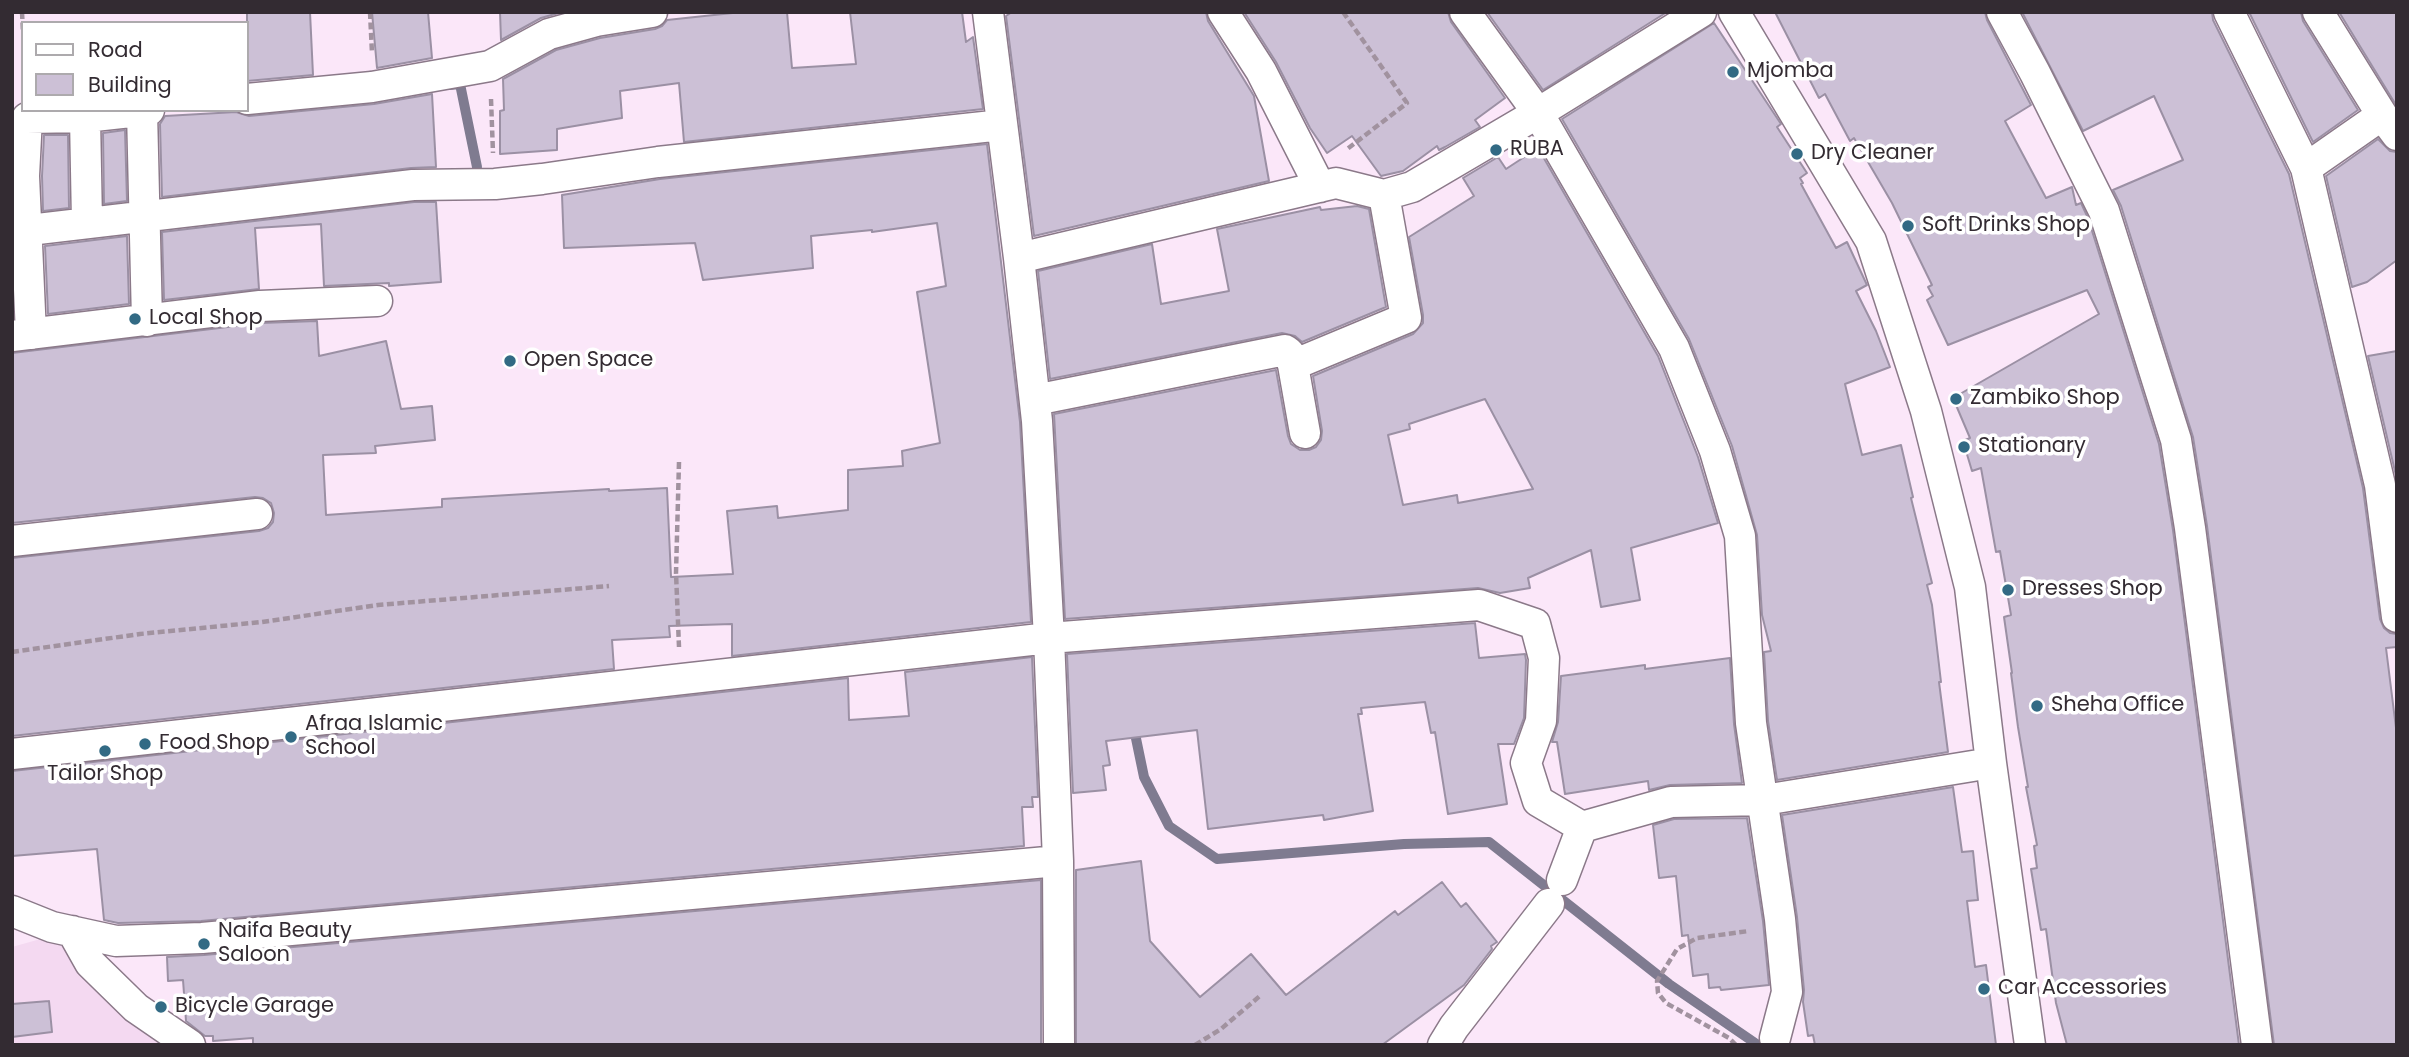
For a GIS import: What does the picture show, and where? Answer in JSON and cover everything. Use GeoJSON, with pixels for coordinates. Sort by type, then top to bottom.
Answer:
{"type":"FeatureCollection","features":[{"type":"Feature","properties":{"kind":"street"},"geometry":{"type":"LineString","coordinates":[[248,99],[372,87],[490,66],[549,34],[596,21],[652,12]]}},
{"type":"Feature","properties":{"kind":"street"},"geometry":{"type":"LineString","coordinates":[[988,12],[1035,400],[1049,638],[1058,861],[1059,1045]]}},
{"type":"Feature","properties":{"kind":"street"},"geometry":{"type":"LineString","coordinates":[[1223,12],[1328,185]]}},
{"type":"Feature","properties":{"kind":"street"},"geometry":{"type":"LineString","coordinates":[[1465,12],[1538,113],[1674,348],[1715,452],[1740,536],[1751,723],[1781,926],[1787,992],[1775,1038]]}},
{"type":"Feature","properties":{"kind":"street"},"geometry":{"type":"LineString","coordinates":[[1019,258],[1328,185],[1384,195],[1412,187],[1538,113],[1700,12]]}},
{"type":"Feature","properties":{"kind":"street"},"geometry":{"type":"LineString","coordinates":[[1734,12],[1871,241],[1926,411],[1970,587],[2030,1045]]}},
{"type":"Feature","properties":{"kind":"street"},"geometry":{"type":"LineString","coordinates":[[2002,12],[2104,211],[2176,440],[2190,528],[2257,1045]]}},
{"type":"Feature","properties":{"kind":"street"},"geometry":{"type":"LineString","coordinates":[[2229,12],[2306,168],[2380,485],[2397,617]]}},
{"type":"Feature","properties":{"kind":"street"},"geometry":{"type":"LineString","coordinates":[[2306,168],[2389,125],[2318,12]]}},
{"type":"Feature","properties":{"kind":"street"},"geometry":{"type":"LineString","coordinates":[[132,112],[85,117],[27,118],[19,231],[22,335],[260,306],[377,301]]}},
{"type":"Feature","properties":{"kind":"street"},"geometry":{"type":"LineString","coordinates":[[142,112],[147,321]]}},
{"type":"Feature","properties":{"kind":"street"},"geometry":{"type":"LineString","coordinates":[[85,117],[87,222]]}},
{"type":"Feature","properties":{"kind":"street"},"geometry":{"type":"LineString","coordinates":[[19,231],[413,185],[495,184],[658,162],[1002,125]]}},
{"type":"Feature","properties":{"kind":"street"},"geometry":{"type":"LineString","coordinates":[[1293,365],[1406,318],[1384,195]]}},
{"type":"Feature","properties":{"kind":"street"},"geometry":{"type":"LineString","coordinates":[[1035,400],[1285,350],[1293,365],[1305,433]]}},
{"type":"Feature","properties":{"kind":"street"},"geometry":{"type":"LineString","coordinates":[[12,541],[257,514]]}},
{"type":"Feature","properties":{"kind":"street"},"geometry":{"type":"LineString","coordinates":[[12,754],[1049,638],[1479,605],[1535,624],[1544,658],[1542,709],[1541,721],[1526,763],[1538,801],[1582,827],[1671,802],[1764,800],[1991,763]]}},
{"type":"Feature","properties":{"kind":"street"},"geometry":{"type":"LineString","coordinates":[[1443,1045],[1556,892],[1582,827]]}},
{"type":"Feature","properties":{"kind":"street"},"geometry":{"type":"LineString","coordinates":[[12,911],[52,927],[116,941],[202,938],[1058,861]]}},
{"type":"Feature","properties":{"kind":"street"},"geometry":{"type":"LineString","coordinates":[[72,931],[90,963],[136,1008],[190,1045]]}},
{"type":"Feature","properties":{"kind":"path"},"geometry":{"type":"LineString","coordinates":[[370,12],[372,87]]}},
{"type":"Feature","properties":{"kind":"path"},"geometry":{"type":"LineString","coordinates":[[1328,185],[1335,158],[1407,103],[1343,12]]}},
{"type":"Feature","properties":{"kind":"path"},"geometry":{"type":"LineString","coordinates":[[490,66],[495,184]]}},
{"type":"Feature","properties":{"kind":"path"},"geometry":{"type":"LineString","coordinates":[[679,462],[676,573],[681,679]]}},
{"type":"Feature","properties":{"kind":"path"},"geometry":{"type":"LineString","coordinates":[[12,652],[378,605],[610,586]]}},
{"type":"Feature","properties":{"kind":"path"},"geometry":{"type":"LineString","coordinates":[[1736,1045],[1729,1038],[1665,1003],[1658,993],[1657,981],[1677,949],[1697,939],[1781,926]]}},
{"type":"Feature","properties":{"kind":"path"},"geometry":{"type":"LineString","coordinates":[[1195,1045],[1221,1029],[1261,995]]}},
{"type":"Feature","properties":{"kind":"shaded area"},"geometry":{"type":"Polygon","coordinates":[[[69,931],[193,1045],[12,1045],[12,947],[69,931]]]}},
{"type":"Feature","properties":{"kind":"building"},"geometry":{"type":"Polygon","coordinates":[[[247,12],[310,12],[313,75],[248,81],[247,12]]]}},
{"type":"Feature","properties":{"kind":"building"},"geometry":{"type":"Polygon","coordinates":[[[372,12],[428,12],[432,58],[377,68],[372,12]]]}},
{"type":"Feature","properties":{"kind":"building"},"geometry":{"type":"Polygon","coordinates":[[[500,12],[562,12],[541,18],[501,40],[500,12]]]}},
{"type":"Feature","properties":{"kind":"building"},"geometry":{"type":"Polygon","coordinates":[[[742,12],[787,12],[792,68],[856,64],[850,12],[962,12],[966,42],[973,37],[983,109],[684,142],[679,83],[620,91],[622,118],[557,129],[557,150],[500,154],[500,111],[504,110],[503,79],[556,50],[600,38],[655,29],[667,20],[742,12]]]}},
{"type":"Feature","properties":{"kind":"building"},"geometry":{"type":"Polygon","coordinates":[[[1012,12],[1206,12],[1208,21],[1254,96],[1269,181],[1034,236],[1006,16],[1012,12]]]}},
{"type":"Feature","properties":{"kind":"building"},"geometry":{"type":"Polygon","coordinates":[[[1244,12],[1448,12],[1451,22],[1505,98],[1475,120],[1480,127],[1439,150],[1437,146],[1403,171],[1381,176],[1352,136],[1327,153],[1310,128],[1276,62],[1244,12]]]}},
{"type":"Feature","properties":{"kind":"building"},"geometry":{"type":"Polygon","coordinates":[[[1487,12],[1667,12],[1543,90],[1487,12]]]}},
{"type":"Feature","properties":{"kind":"building"},"geometry":{"type":"Polygon","coordinates":[[[1775,12],[1985,12],[2031,105],[2005,121],[2046,198],[2072,187],[2076,205],[2081,203],[2088,218],[2159,444],[2173,530],[2239,1045],[2067,1045],[2056,1003],[2046,929],[2041,930],[2031,869],[2037,868],[2034,846],[2037,845],[2026,787],[2004,617],[2011,615],[1981,468],[1972,471],[1963,441],[1970,438],[1953,398],[2099,314],[2087,290],[1948,345],[1927,300],[1933,296],[1928,287],[1932,285],[1892,203],[1854,138],[1850,141],[1825,94],[1819,98],[1775,12]]]}},
{"type":"Feature","properties":{"kind":"building"},"geometry":{"type":"Polygon","coordinates":[[[2022,12],[2212,12],[2213,20],[2289,174],[2363,488],[2380,619],[2384,628],[2397,634],[2397,647],[2386,648],[2397,736],[2397,1045],[2274,1045],[2207,526],[2193,437],[2121,206],[2113,190],[2183,160],[2154,96],[2083,131],[2022,12]]]}},
{"type":"Feature","properties":{"kind":"building"},"geometry":{"type":"Polygon","coordinates":[[[2249,12],[2301,12],[2303,21],[2358,110],[2313,142],[2249,12]]]}},
{"type":"Feature","properties":{"kind":"building"},"geometry":{"type":"Polygon","coordinates":[[[2339,12],[2397,12],[2397,106],[2396,105],[2339,12]]]}},
{"type":"Feature","properties":{"kind":"building"},"geometry":{"type":"Polygon","coordinates":[[[1714,23],[1781,124],[1777,127],[1807,173],[1800,178],[1803,183],[1801,184],[1836,248],[1847,242],[1867,285],[1856,291],[1890,367],[1845,384],[1862,455],[1901,445],[1932,583],[1927,585],[1932,605],[1948,752],[1777,780],[1768,721],[1764,652],[1771,651],[1762,615],[1757,535],[1732,446],[1689,339],[1562,119],[1714,23]]]}},
{"type":"Feature","properties":{"kind":"building"},"geometry":{"type":"Polygon","coordinates":[[[432,94],[436,167],[162,197],[160,124],[165,116],[236,112],[249,116],[374,104],[432,94]]]}},
{"type":"Feature","properties":{"kind":"building"},"geometry":{"type":"Polygon","coordinates":[[[125,130],[127,201],[104,204],[103,133],[125,130]]]}},
{"type":"Feature","properties":{"kind":"building"},"geometry":{"type":"Polygon","coordinates":[[[44,135],[68,135],[69,208],[43,211],[44,135]]]}},
{"type":"Feature","properties":{"kind":"building"},"geometry":{"type":"Polygon","coordinates":[[[2378,139],[2390,151],[2397,152],[2397,260],[2367,282],[2352,287],[2326,176],[2378,139]]]}},
{"type":"Feature","properties":{"kind":"building"},"geometry":{"type":"Polygon","coordinates":[[[987,144],[1020,422],[1031,622],[732,656],[732,624],[669,626],[670,637],[612,640],[614,669],[12,736],[12,558],[259,531],[268,528],[273,522],[274,513],[271,503],[255,497],[12,523],[12,353],[261,323],[317,321],[319,356],[386,341],[401,409],[432,406],[435,440],[375,446],[376,453],[323,455],[326,515],[442,507],[442,499],[667,488],[671,577],[733,574],[727,511],[777,506],[778,518],[848,510],[848,470],[903,466],[902,451],[940,443],[917,292],[946,286],[937,223],[872,232],[811,236],[813,268],[703,280],[695,243],[564,248],[562,195],[660,179],[987,144]]]}},
{"type":"Feature","properties":{"kind":"building"},"geometry":{"type":"Polygon","coordinates":[[[1538,148],[1658,356],[1698,457],[1718,523],[1631,548],[1640,600],[1601,607],[1591,550],[1528,578],[1530,588],[1500,593],[1478,588],[1065,619],[1054,414],[1276,370],[1291,444],[1300,450],[1316,447],[1321,440],[1322,431],[1313,376],[1413,334],[1423,323],[1423,315],[1409,237],[1474,196],[1463,178],[1498,157],[1506,169],[1538,148]],[[1485,399],[1409,424],[1410,429],[1388,435],[1403,505],[1457,495],[1458,503],[1533,489],[1485,399]]]}},
{"type":"Feature","properties":{"kind":"building"},"geometry":{"type":"Polygon","coordinates":[[[414,202],[436,202],[441,282],[389,286],[389,283],[324,286],[321,224],[255,228],[259,289],[164,300],[162,232],[414,202]]]}},
{"type":"Feature","properties":{"kind":"building"},"geometry":{"type":"Polygon","coordinates":[[[1357,206],[1369,209],[1386,307],[1302,342],[1295,336],[1282,333],[1050,379],[1038,271],[1152,244],[1161,304],[1229,291],[1217,229],[1320,207],[1321,210],[1357,206]]]}},
{"type":"Feature","properties":{"kind":"building"},"geometry":{"type":"Polygon","coordinates":[[[127,236],[129,304],[48,314],[45,246],[127,236]]]}},
{"type":"Feature","properties":{"kind":"building"},"geometry":{"type":"Polygon","coordinates":[[[2397,351],[2397,480],[2368,356],[2397,351]]]}},
{"type":"Feature","properties":{"kind":"building"},"geometry":{"type":"Polygon","coordinates":[[[1475,623],[1479,658],[1525,654],[1524,718],[1514,744],[1498,744],[1507,804],[1448,814],[1435,732],[1431,733],[1425,702],[1361,708],[1362,714],[1358,714],[1373,811],[1324,820],[1323,815],[1208,829],[1197,730],[1106,741],[1110,765],[1103,766],[1106,790],[1073,793],[1067,654],[1475,623]]]}},
{"type":"Feature","properties":{"kind":"building"},"geometry":{"type":"Polygon","coordinates":[[[1032,657],[1038,797],[1032,797],[1033,807],[1022,807],[1024,846],[201,921],[118,923],[104,920],[97,849],[12,856],[12,771],[848,678],[849,720],[909,716],[905,672],[1032,657]]]}},
{"type":"Feature","properties":{"kind":"building"},"geometry":{"type":"Polygon","coordinates":[[[1730,658],[1734,724],[1742,783],[1670,785],[1649,790],[1648,781],[1565,794],[1557,742],[1552,742],[1558,722],[1561,676],[1730,658]]]}},
{"type":"Feature","properties":{"kind":"building"},"geometry":{"type":"Polygon","coordinates":[[[1953,787],[1962,852],[1973,851],[1978,900],[1967,901],[1975,967],[1986,965],[1996,1045],[1815,1045],[1813,1035],[1808,1036],[1803,1002],[1797,917],[1782,815],[1953,787]]]}},
{"type":"Feature","properties":{"kind":"building"},"geometry":{"type":"Polygon","coordinates":[[[1747,818],[1763,921],[1769,985],[1721,990],[1720,987],[1709,988],[1708,974],[1693,976],[1688,935],[1682,936],[1676,876],[1659,878],[1653,825],[1674,819],[1747,818]]]}},
{"type":"Feature","properties":{"kind":"building"},"geometry":{"type":"Polygon","coordinates":[[[1141,861],[1150,941],[1200,997],[1251,954],[1286,995],[1395,911],[1398,915],[1442,882],[1461,907],[1466,903],[1497,942],[1491,946],[1492,949],[1464,985],[1382,1045],[1076,1045],[1076,870],[1141,861]]]}},
{"type":"Feature","properties":{"kind":"building"},"geometry":{"type":"Polygon","coordinates":[[[1041,880],[1041,1045],[253,1045],[253,1038],[213,1041],[213,1036],[205,1036],[186,1021],[183,980],[168,981],[167,957],[1041,880]]]}},
{"type":"Feature","properties":{"kind":"building"},"geometry":{"type":"Polygon","coordinates":[[[49,1001],[52,1032],[12,1037],[12,1004],[49,1001]]]}},
{"type":"Feature","properties":{"kind":"waterway"},"geometry":{"type":"LineString","coordinates":[[449,85],[460,84],[477,167]]}},
{"type":"Feature","properties":{"kind":"waterway"},"geometry":{"type":"LineString","coordinates":[[1133,724],[1144,777],[1169,826],[1217,859],[1404,844],[1489,842],[1669,984],[1758,1045]]}},
{"type":"Feature","properties":{"kind":"place","name":"Mjomba"},"geometry":{"type":"Point","coordinates":[1733,72]}},
{"type":"Feature","properties":{"kind":"place","name":"RUBA"},"geometry":{"type":"Point","coordinates":[1496,150]}},
{"type":"Feature","properties":{"kind":"place","name":"Dry Cleaner"},"geometry":{"type":"Point","coordinates":[1797,154]}},
{"type":"Feature","properties":{"kind":"place","name":"Soft Drinks Shop"},"geometry":{"type":"Point","coordinates":[1908,226]}},
{"type":"Feature","properties":{"kind":"place","name":"Local Shop"},"geometry":{"type":"Point","coordinates":[135,319]}},
{"type":"Feature","properties":{"kind":"place","name":"Open Space"},"geometry":{"type":"Point","coordinates":[510,361]}},
{"type":"Feature","properties":{"kind":"place","name":"Zambiko Shop"},"geometry":{"type":"Point","coordinates":[1956,399]}},
{"type":"Feature","properties":{"kind":"place","name":"Stationary"},"geometry":{"type":"Point","coordinates":[1964,447]}},
{"type":"Feature","properties":{"kind":"place","name":"Dresses Shop"},"geometry":{"type":"Point","coordinates":[2008,590]}},
{"type":"Feature","properties":{"kind":"place","name":"Sheha Office"},"geometry":{"type":"Point","coordinates":[2037,706]}},
{"type":"Feature","properties":{"kind":"place","name":"Afraa Islamic School"},"geometry":{"type":"Point","coordinates":[291,737]}},
{"type":"Feature","properties":{"kind":"place","name":"Food Shop"},"geometry":{"type":"Point","coordinates":[145,744]}},
{"type":"Feature","properties":{"kind":"place","name":"Tailor Shop"},"geometry":{"type":"Point","coordinates":[105,751]}},
{"type":"Feature","properties":{"kind":"place","name":"Naifa Beauty Saloon"},"geometry":{"type":"Point","coordinates":[204,944]}},
{"type":"Feature","properties":{"kind":"place","name":"Car Accessories"},"geometry":{"type":"Point","coordinates":[1984,989]}},
{"type":"Feature","properties":{"kind":"place","name":"Bicycle Garage"},"geometry":{"type":"Point","coordinates":[161,1007]}}]}
